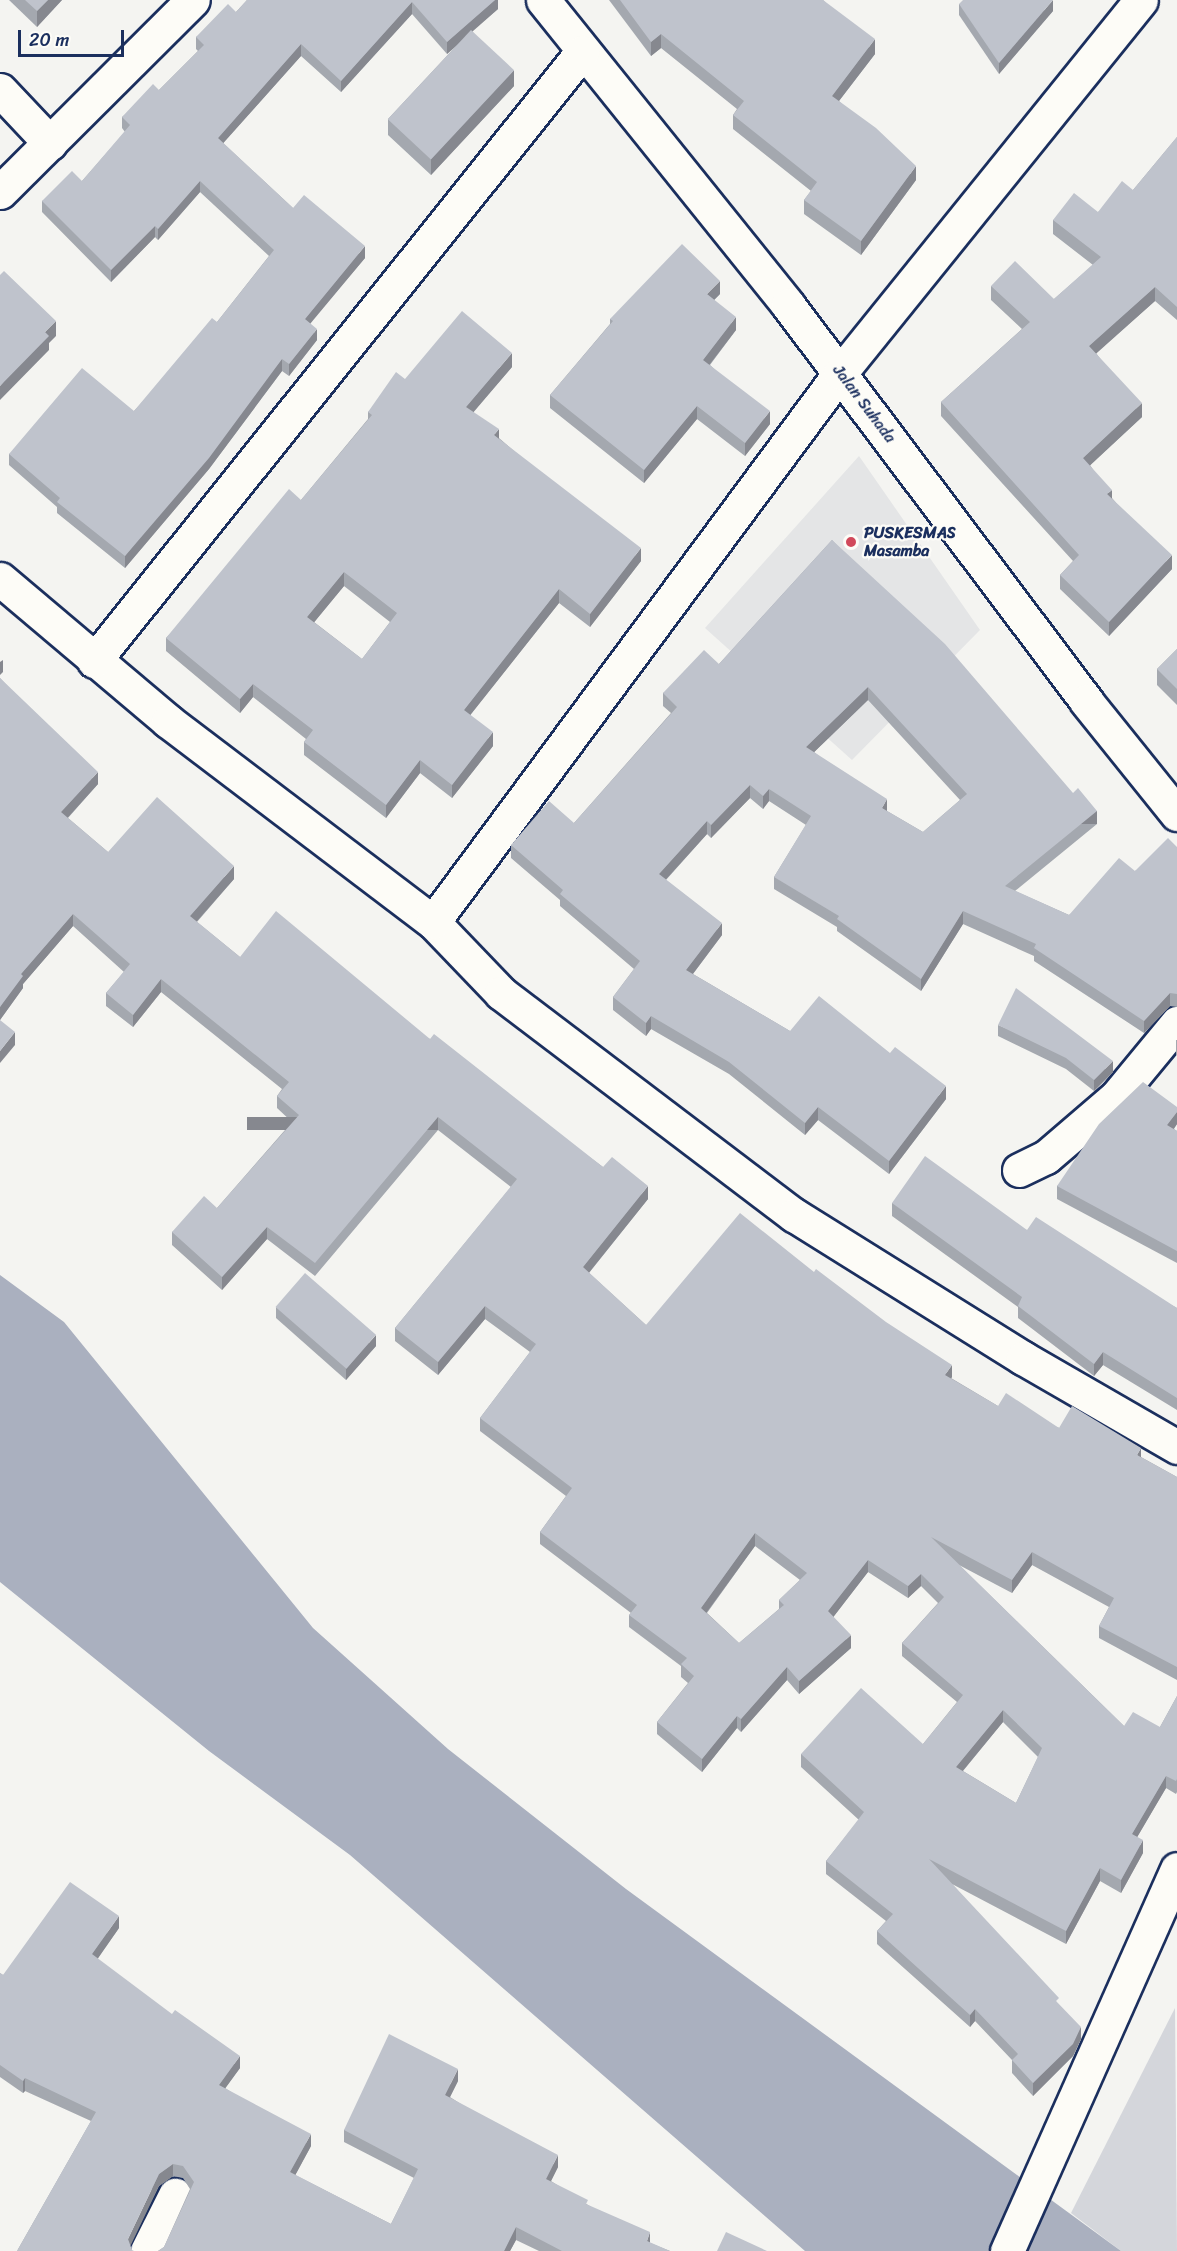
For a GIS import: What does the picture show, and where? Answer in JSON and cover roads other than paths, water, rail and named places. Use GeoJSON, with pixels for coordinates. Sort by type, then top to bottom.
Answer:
{"type":"FeatureCollection","features":[{"type":"Feature","properties":{"kind":"main road"},"geometry":{"type":"LineString","coordinates":[[0,192],[193,0]]}},
{"type":"Feature","properties":{"kind":"main road","name":"Jalan Suhada"},"geometry":{"type":"LineString","coordinates":[[543,0],[582,52],[840,373],[1086,701],[1177,814]]}},
{"type":"Feature","properties":{"kind":"main road"},"geometry":{"type":"LineString","coordinates":[[433,922],[840,373],[1141,0]]}},
{"type":"Feature","properties":{"kind":"main road"},"geometry":{"type":"LineString","coordinates":[[94,661],[582,52]]}},
{"type":"Feature","properties":{"kind":"main road"},"geometry":{"type":"LineString","coordinates":[[0,90],[50,143]]}},
{"type":"Feature","properties":{"kind":"main road"},"geometry":{"type":"LineString","coordinates":[[0,579],[94,661],[433,922],[501,993],[794,1215],[1023,1358],[1177,1447]]}},
{"type":"Feature","properties":{"kind":"main road"},"geometry":{"type":"LineString","coordinates":[[1019,1170],[1046,1157],[1116,1097],[1177,1023]]}},
{"type":"Feature","properties":{"kind":"main road"},"geometry":{"type":"LineString","coordinates":[[1007,2251],[1177,1869]]}},
{"type":"Feature","properties":{"kind":"main road"},"geometry":{"type":"LineString","coordinates":[[147,2251],[175,2195]]}},
{"type":"Feature","properties":{"kind":"water"},"geometry":{"type":"Polygon","coordinates":[[[0,1275],[64,1322],[313,1628],[448,1749],[626,1889],[1121,2251],[805,2251],[350,1855],[209,1751],[0,1582],[0,1275]]]}},
{"type":"Feature","properties":{"kind":"place","name":"PUSKESMAS Masamba"},"geometry":{"type":"Point","coordinates":[851,542]}}]}
